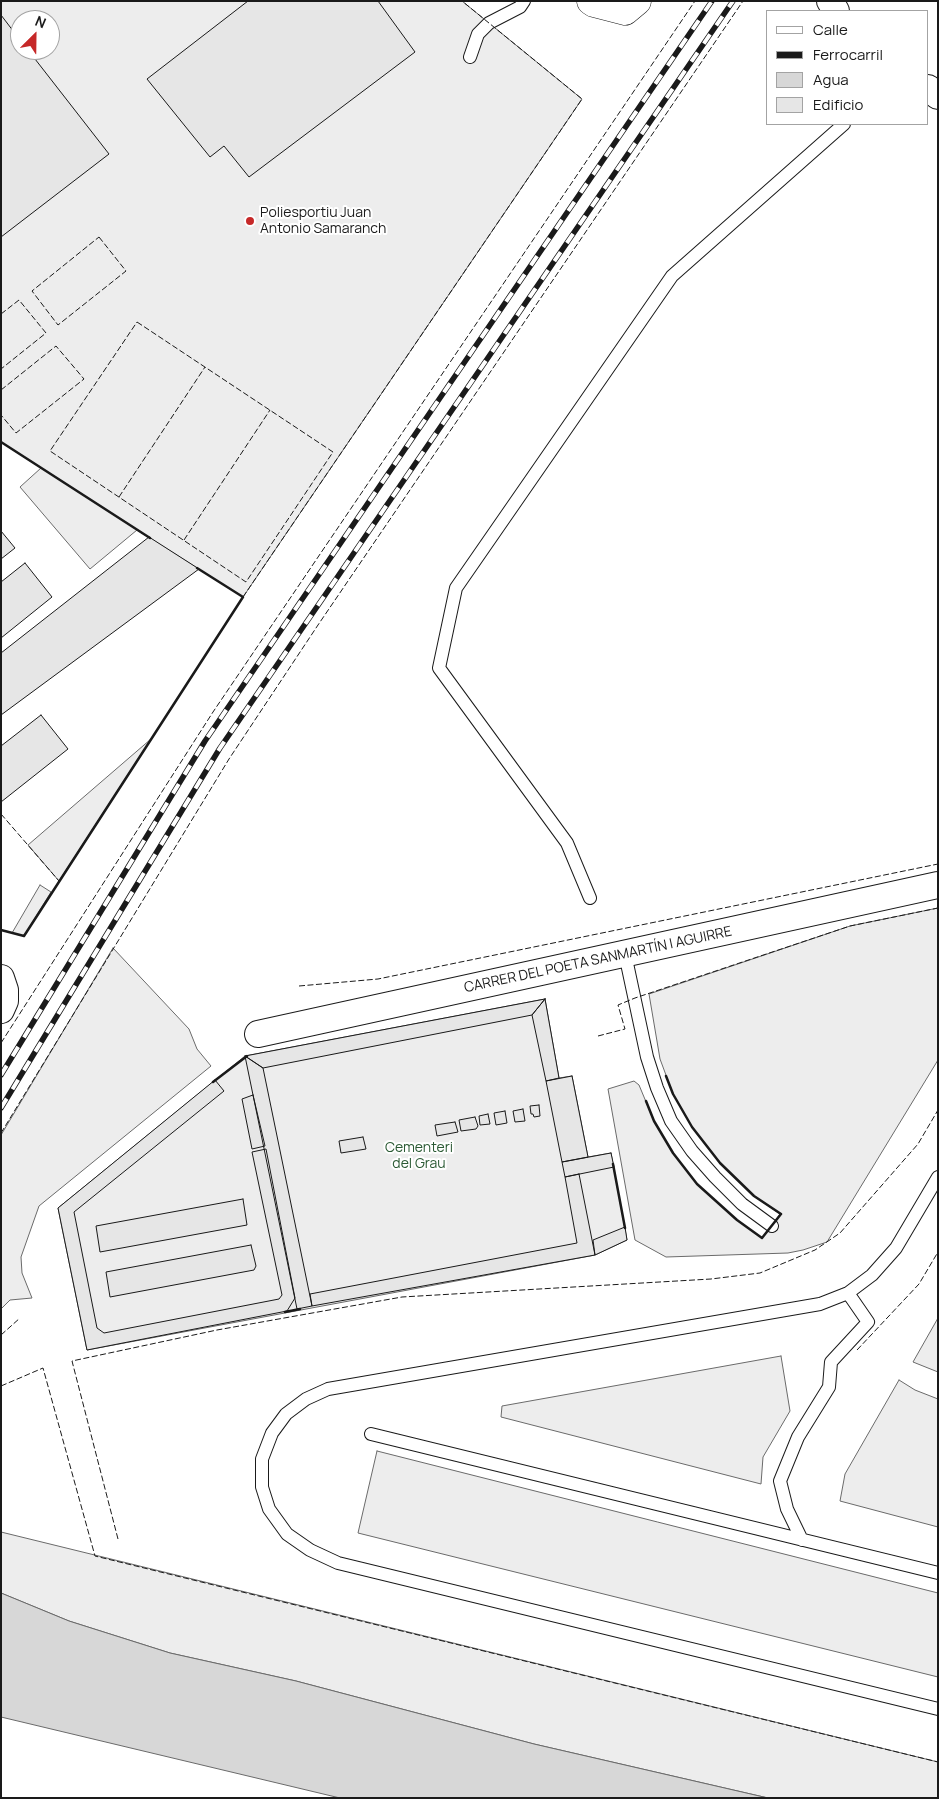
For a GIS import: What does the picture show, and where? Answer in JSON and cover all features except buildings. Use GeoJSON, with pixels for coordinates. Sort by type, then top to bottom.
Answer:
{"type":"FeatureCollection","features":[{"type":"Feature","properties":{"kind":"street"},"geometry":{"type":"LineString","coordinates":[[591,1],[594,4],[624,11],[637,1]]}},
{"type":"Feature","properties":{"kind":"street","name":"CARRER DEL POETA SANMARTÍN I AGUIRRE"},"geometry":{"type":"LineString","coordinates":[[258,1034],[938,885]]}},
{"type":"Feature","properties":{"kind":"street"},"geometry":{"type":"LineString","coordinates":[[1,978],[5,990],[5,1001],[1,1010]]}},
{"type":"Feature","properties":{"kind":"lane"},"geometry":{"type":"LineString","coordinates":[[470,57],[478,34],[489,22],[520,7],[524,1]]}},
{"type":"Feature","properties":{"kind":"lane"},"geometry":{"type":"LineString","coordinates":[[590,898],[568,843],[439,668],[456,588],[672,276],[843,125]]}},
{"type":"Feature","properties":{"kind":"lane"},"geometry":{"type":"LineString","coordinates":[[625,954],[647,1057],[657,1088],[671,1121],[692,1151],[715,1177],[742,1204],[772,1226]]}},
{"type":"Feature","properties":{"kind":"lane"},"geometry":{"type":"LineString","coordinates":[[938,1177],[896,1248],[872,1275],[848,1293],[820,1304],[328,1389],[306,1399],[286,1414],[272,1433],[262,1459],[262,1487],[269,1510],[287,1534],[310,1550],[338,1563],[938,1709]]}},
{"type":"Feature","properties":{"kind":"lane"},"geometry":{"type":"LineString","coordinates":[[802,1540],[787,1509],[780,1481],[798,1437],[829,1387],[831,1362],[868,1322],[848,1293]]}},
{"type":"Feature","properties":{"kind":"lane"},"geometry":{"type":"LineString","coordinates":[[371,1434],[938,1573]]}},
{"type":"Feature","properties":{"kind":"shaded area","name":"Poliesportiu Juan Antonio Samaranch"},"geometry":{"type":"Polygon","coordinates":[[[1,1],[462,1],[582,99],[243,597],[137,530],[90,569],[20,487],[41,468],[1,442],[1,1]]]}},
{"type":"Feature","properties":{"kind":"shaded area"},"geometry":{"type":"Polygon","coordinates":[[[151,739],[59,881],[28,845],[151,739]]]}},
{"type":"Feature","properties":{"kind":"shaded area"},"geometry":{"type":"Polygon","coordinates":[[[40,885],[51,892],[24,936],[12,933],[40,885]]]}},
{"type":"Feature","properties":{"kind":"shaded area"},"geometry":{"type":"Polygon","coordinates":[[[938,908],[938,1060],[827,1242],[788,1253],[666,1257],[635,1240],[608,1089],[634,1081],[639,1085],[654,1121],[673,1153],[697,1184],[737,1220],[762,1238],[780,1214],[754,1196],[720,1163],[692,1127],[673,1094],[660,1059],[649,994],[850,926],[938,908]]]}},
{"type":"Feature","properties":{"kind":"shaded area"},"geometry":{"type":"Polygon","coordinates":[[[113,948],[189,1029],[197,1049],[211,1066],[39,1206],[21,1257],[22,1273],[32,1298],[10,1300],[1,1309],[1,1135],[113,948]]]}},
{"type":"Feature","properties":{"kind":"shaded area","name":"Cementeri del Grau"},"geometry":{"type":"Polygon","coordinates":[[[545,999],[559,1078],[572,1076],[588,1157],[611,1153],[627,1240],[595,1255],[87,1350],[58,1208],[245,1056],[545,999]]]}},
{"type":"Feature","properties":{"kind":"shaded area"},"geometry":{"type":"Polygon","coordinates":[[[938,1318],[938,1372],[913,1362],[938,1318]]]}},
{"type":"Feature","properties":{"kind":"shaded area"},"geometry":{"type":"Polygon","coordinates":[[[781,1356],[790,1411],[763,1457],[761,1484],[501,1417],[502,1406],[781,1356]]]}},
{"type":"Feature","properties":{"kind":"shaded area"},"geometry":{"type":"Polygon","coordinates":[[[899,1380],[915,1390],[938,1399],[938,1527],[840,1501],[845,1474],[899,1380]]]}},
{"type":"Feature","properties":{"kind":"shaded area"},"geometry":{"type":"Polygon","coordinates":[[[377,1451],[938,1593],[938,1677],[358,1533],[377,1451]]]}},
{"type":"Feature","properties":{"kind":"shaded area"},"geometry":{"type":"Polygon","coordinates":[[[1,1532],[938,1762],[938,1798],[768,1798],[534,1744],[296,1681],[170,1653],[69,1621],[1,1593],[1,1532]]]}},
{"type":"Feature","properties":{"kind":"water"},"geometry":{"type":"Polygon","coordinates":[[[1,1593],[69,1621],[170,1653],[296,1681],[534,1744],[768,1798],[340,1798],[1,1717],[1,1593]]]}},
{"type":"Feature","properties":{"kind":"railway"},"geometry":{"type":"LineString","coordinates":[[1,1075],[205,741],[712,1]]}},
{"type":"Feature","properties":{"kind":"railway"},"geometry":{"type":"LineString","coordinates":[[1,1108],[220,748],[733,1]]}},
{"type":"Feature","properties":{"kind":"fence"},"geometry":{"type":"LineString","coordinates":[[243,597],[582,99],[462,1]]}},
{"type":"Feature","properties":{"kind":"fence"},"geometry":{"type":"LineString","coordinates":[[1,1043],[213,712],[695,1]]}},
{"type":"Feature","properties":{"kind":"fence"},"geometry":{"type":"LineString","coordinates":[[1,1133],[229,759],[318,625],[743,1]]}},
{"type":"Feature","properties":{"kind":"fence"},"geometry":{"type":"LineString","coordinates":[[99,237],[126,271],[58,325],[32,291],[99,237]]}},
{"type":"Feature","properties":{"kind":"fence"},"geometry":{"type":"LineString","coordinates":[[1,314],[19,300],[46,333],[1,369]]}},
{"type":"Feature","properties":{"kind":"fence"},"geometry":{"type":"LineString","coordinates":[[137,322],[333,452],[246,582],[50,451],[137,322]]}},
{"type":"Feature","properties":{"kind":"fence"},"geometry":{"type":"LineString","coordinates":[[1,390],[56,346],[84,379],[16,433],[1,415]]}},
{"type":"Feature","properties":{"kind":"fence"},"geometry":{"type":"LineString","coordinates":[[119,497],[205,367]]}},
{"type":"Feature","properties":{"kind":"fence"},"geometry":{"type":"LineString","coordinates":[[184,540],[270,410]]}},
{"type":"Feature","properties":{"kind":"fence"},"geometry":{"type":"LineString","coordinates":[[1,814],[59,881]]}},
{"type":"Feature","properties":{"kind":"fence"},"geometry":{"type":"LineString","coordinates":[[299,986],[378,979],[938,864]]}},
{"type":"Feature","properties":{"kind":"fence"},"geometry":{"type":"LineString","coordinates":[[598,1036],[625,1029],[618,1005],[635,998],[850,926],[938,908]]}},
{"type":"Feature","properties":{"kind":"fence"},"geometry":{"type":"LineString","coordinates":[[118,1539],[72,1361],[217,1330],[402,1297],[711,1279],[760,1273],[815,1250],[840,1233],[918,1144],[938,1110]]}},
{"type":"Feature","properties":{"kind":"fence"},"geometry":{"type":"LineString","coordinates":[[857,1350],[919,1284],[938,1252]]}},
{"type":"Feature","properties":{"kind":"fence"},"geometry":{"type":"LineString","coordinates":[[1,1335],[20,1318]]}},
{"type":"Feature","properties":{"kind":"fence"},"geometry":{"type":"LineString","coordinates":[[1,1386],[43,1368],[95,1556],[938,1762]]}},
{"type":"Feature","properties":{"kind":"wall"},"geometry":{"type":"LineString","coordinates":[[1,442],[150,538]]}},
{"type":"Feature","properties":{"kind":"wall"},"geometry":{"type":"LineString","coordinates":[[1,930],[24,936],[243,597],[197,568]]}},
{"type":"Feature","properties":{"kind":"wall"},"geometry":{"type":"LineString","coordinates":[[213,1082],[247,1056]]}},
{"type":"Feature","properties":{"kind":"wall"},"geometry":{"type":"LineString","coordinates":[[646,1101],[654,1121],[673,1153],[697,1184],[737,1220],[762,1238],[781,1214],[754,1196],[720,1163],[692,1127],[673,1094],[666,1076]]}},
{"type":"Feature","properties":{"kind":"wall"},"geometry":{"type":"LineString","coordinates":[[613,1164],[625,1228]]}},
{"type":"Feature","properties":{"kind":"wall"},"geometry":{"type":"LineString","coordinates":[[285,1312],[300,1309]]}},
{"type":"Feature","properties":{"kind":"place","name":"Poliesportiu Juan Antonio Samaranch"},"geometry":{"type":"Point","coordinates":[250,221]}}]}
